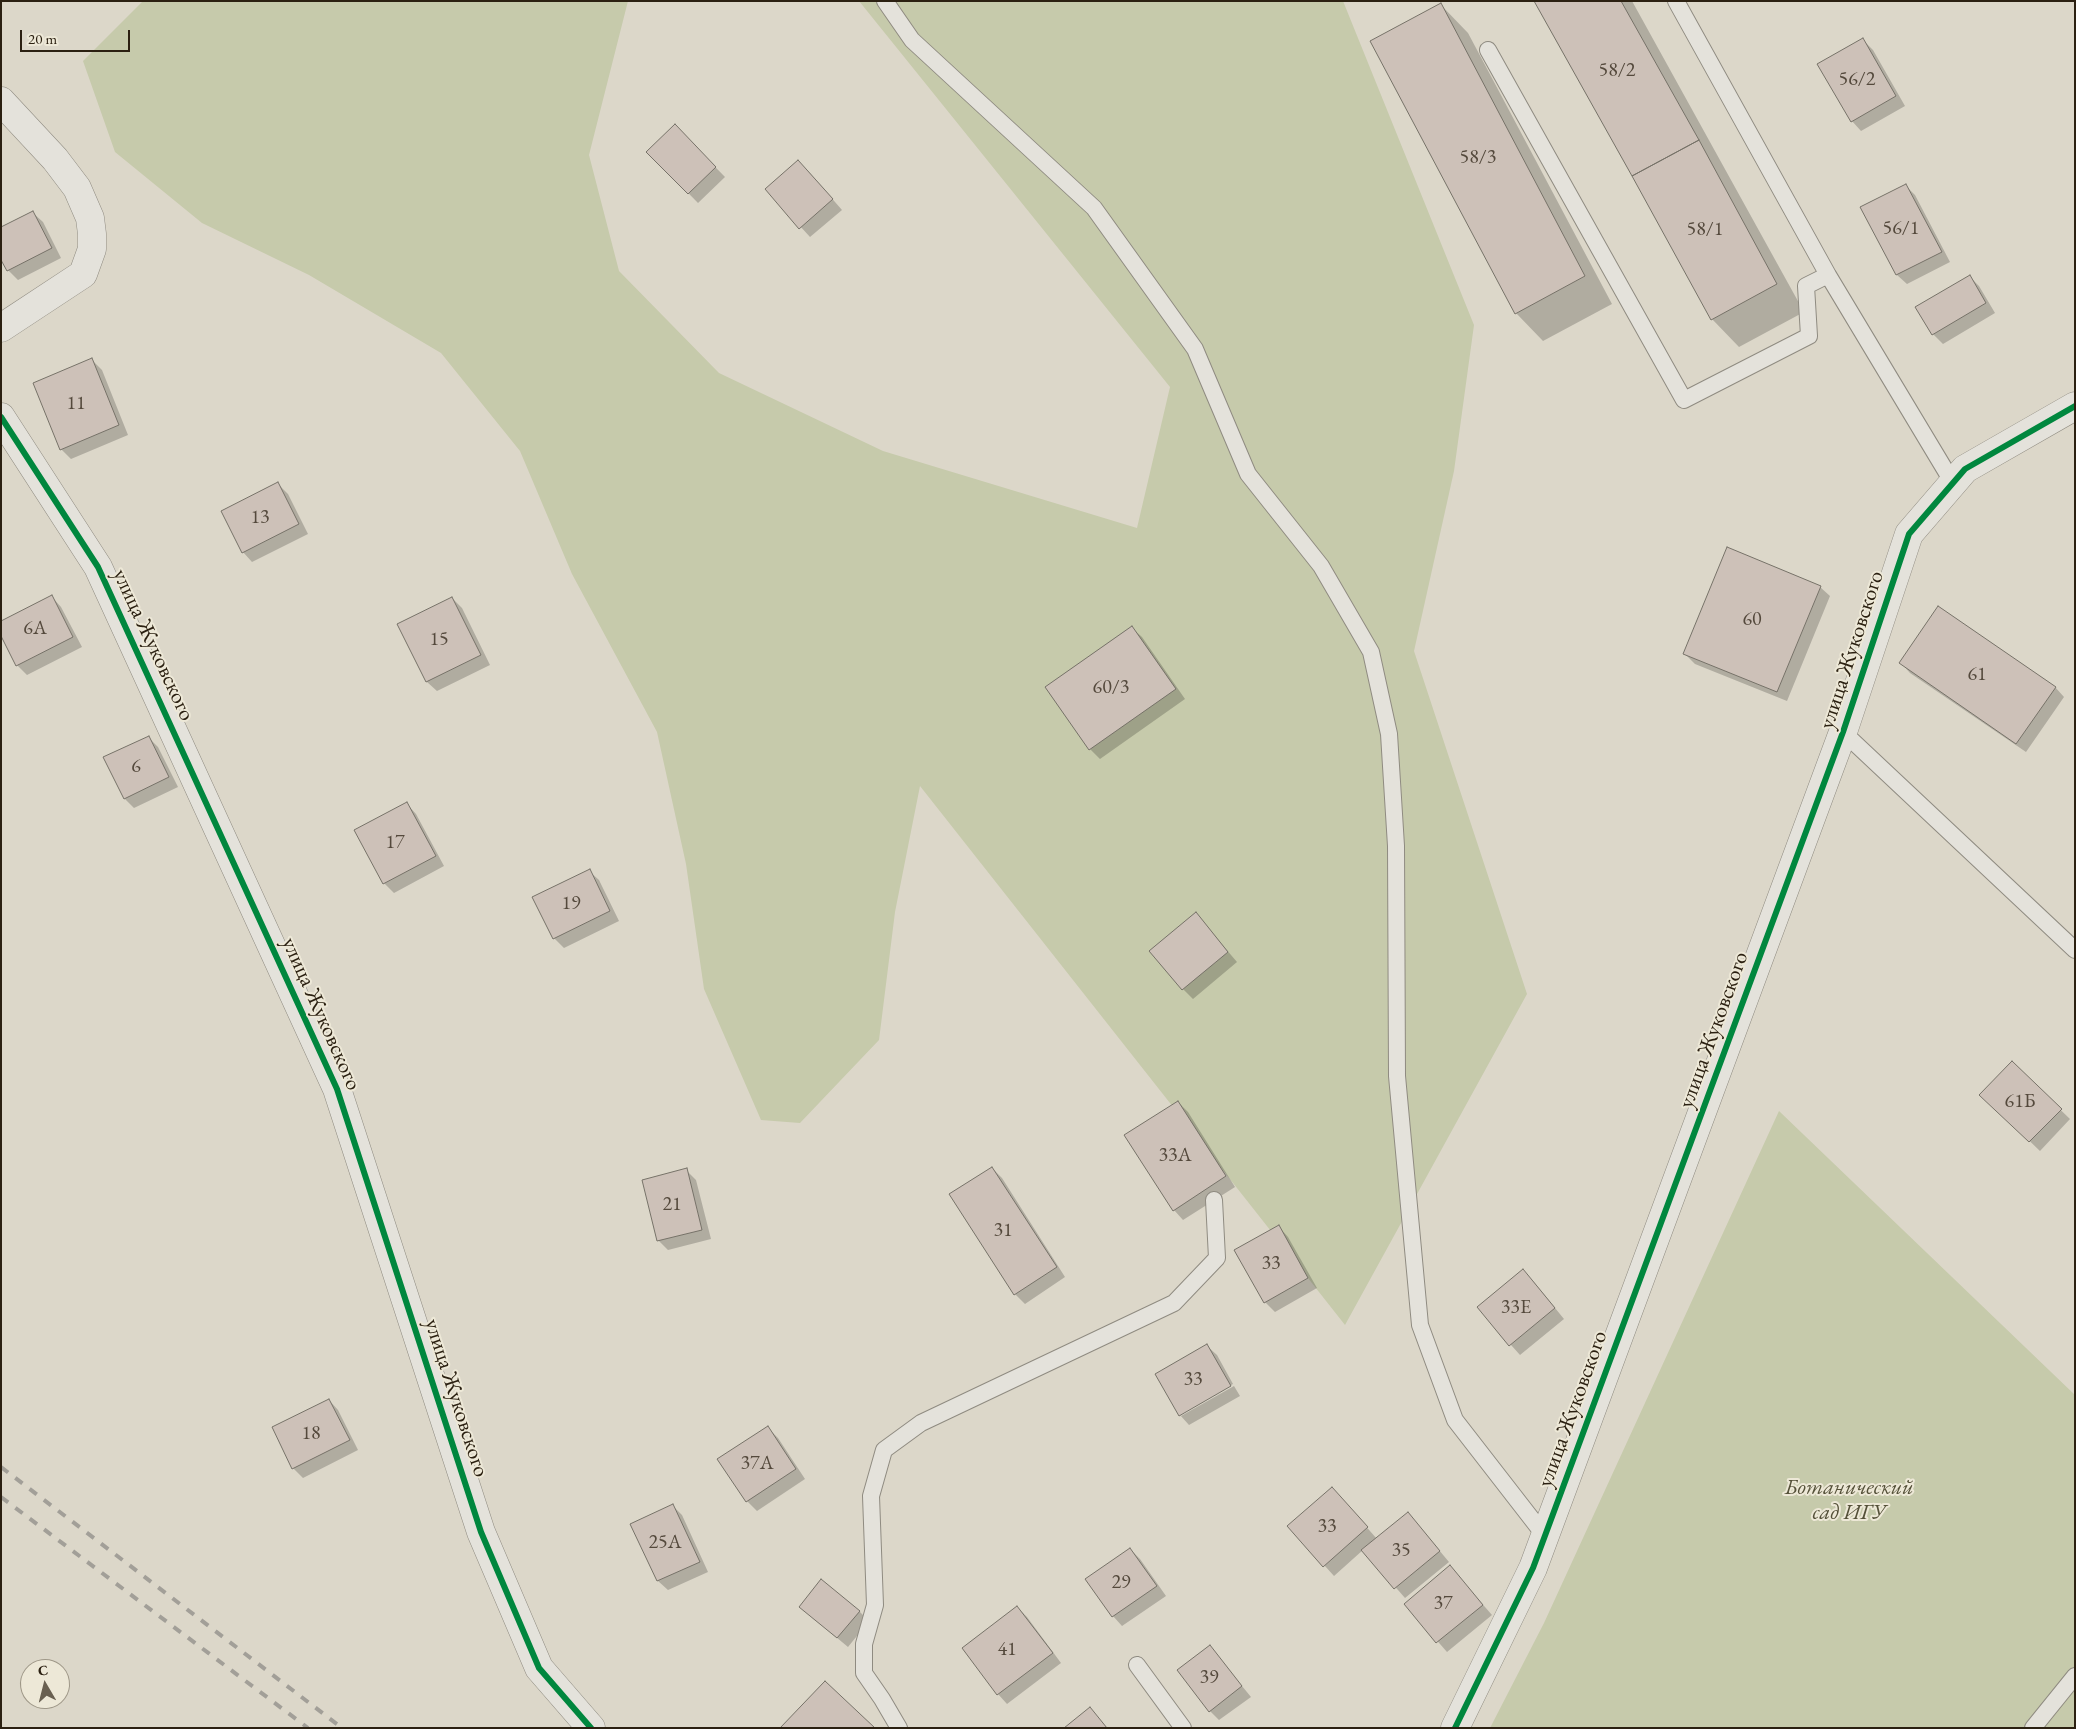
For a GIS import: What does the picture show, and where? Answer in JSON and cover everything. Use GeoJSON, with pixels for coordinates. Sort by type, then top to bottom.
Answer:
{"type":"FeatureCollection","features":[{"type":"Feature","properties":{"kind":"street"},"geometry":{"type":"LineString","coordinates":[[1,100],[55,159],[77,188],[90,218],[92,249],[82,274],[1,328]]}},
{"type":"Feature","properties":{"kind":"street","name":"улица Жуковского"},"geometry":{"type":"LineString","coordinates":[[1455,1728],[1533,1568],[1843,732],[1908,534],[1965,469],[2075,406]]}},
{"type":"Feature","properties":{"kind":"street","name":"улица Жуковского"},"geometry":{"type":"LineString","coordinates":[[1,417],[98,567],[337,1089],[481,1532],[539,1668],[591,1728]]}},
{"type":"Feature","properties":{"kind":"lane"},"geometry":{"type":"LineString","coordinates":[[885,1],[912,40],[1094,208],[1195,348],[1248,474],[1321,566],[1372,652],[1389,734],[1396,846],[1397,1076],[1420,1325],[1455,1420],[1545,1536]]}},
{"type":"Feature","properties":{"kind":"lane"},"geometry":{"type":"LineString","coordinates":[[1676,1],[1828,275],[1953,483]]}},
{"type":"Feature","properties":{"kind":"lane"},"geometry":{"type":"LineString","coordinates":[[1488,50],[1684,400],[1809,336],[1806,286],[1828,275]]}},
{"type":"Feature","properties":{"kind":"lane"},"geometry":{"type":"LineString","coordinates":[[1843,732],[2075,950]]}},
{"type":"Feature","properties":{"kind":"lane"},"geometry":{"type":"LineString","coordinates":[[899,1728],[864,1673],[864,1644],[875,1605],[871,1496],[884,1450],[921,1423],[1174,1304],[1216,1258],[1214,1200]]}},
{"type":"Feature","properties":{"kind":"lane"},"geometry":{"type":"LineString","coordinates":[[1137,1665],[1183,1728]]}},
{"type":"Feature","properties":{"kind":"lane"},"geometry":{"type":"LineString","coordinates":[[2033,1728],[2075,1676]]}},
{"type":"Feature","properties":{"kind":"green space"},"geometry":{"type":"Polygon","coordinates":[[[143,1],[628,1],[589,155],[619,271],[719,373],[883,451],[1137,528],[1170,387],[859,1],[1343,1],[1474,325],[1454,471],[1414,651],[1527,994],[1345,1325],[920,786],[895,912],[879,1040],[800,1123],[761,1120],[704,989],[686,864],[657,732],[572,574],[520,451],[441,353],[309,275],[202,223],[115,152],[83,61],[143,1]]]}},
{"type":"Feature","properties":{"kind":"green space","name":"Ботанический сад ИГУ"},"geometry":{"type":"Polygon","coordinates":[[[1779,1111],[2075,1395],[2075,1728],[1490,1728],[1544,1623],[1779,1111]]]}},
{"type":"Feature","properties":{"kind":"building"},"geometry":{"type":"Polygon","coordinates":[[[1534,1],[1621,1],[1699,140],[1632,176],[1534,1]]]}},
{"type":"Feature","properties":{"kind":"building"},"geometry":{"type":"Polygon","coordinates":[[[1441,3],[1585,276],[1515,314],[1370,41],[1441,3]]]}},
{"type":"Feature","properties":{"kind":"building"},"geometry":{"type":"Polygon","coordinates":[[[1863,38],[1896,96],[1851,122],[1817,64],[1863,38]]]}},
{"type":"Feature","properties":{"kind":"building"},"geometry":{"type":"Polygon","coordinates":[[[675,124],[716,167],[688,194],[646,152],[675,124]]]}},
{"type":"Feature","properties":{"kind":"building"},"geometry":{"type":"Polygon","coordinates":[[[1699,140],[1777,284],[1711,320],[1632,176],[1699,140]]]}},
{"type":"Feature","properties":{"kind":"building"},"geometry":{"type":"Polygon","coordinates":[[[798,160],[833,199],[799,229],[765,189],[798,160]]]}},
{"type":"Feature","properties":{"kind":"building"},"geometry":{"type":"Polygon","coordinates":[[[1906,184],[1942,252],[1896,275],[1860,207],[1906,184]]]}},
{"type":"Feature","properties":{"kind":"building"},"geometry":{"type":"Polygon","coordinates":[[[33,211],[52,248],[7,271],[1,260],[1,227],[33,211]]]}},
{"type":"Feature","properties":{"kind":"building"},"geometry":{"type":"Polygon","coordinates":[[[1970,275],[1986,303],[1932,335],[1915,307],[1970,275]]]}},
{"type":"Feature","properties":{"kind":"building"},"geometry":{"type":"Polygon","coordinates":[[[92,358],[119,425],[60,450],[33,383],[92,358]]]}},
{"type":"Feature","properties":{"kind":"building"},"geometry":{"type":"Polygon","coordinates":[[[278,482],[299,524],[242,553],[221,511],[278,482]]]}},
{"type":"Feature","properties":{"kind":"building"},"geometry":{"type":"Polygon","coordinates":[[[1727,547],[1821,586],[1777,692],[1683,654],[1727,547]]]}},
{"type":"Feature","properties":{"kind":"building"},"geometry":{"type":"Polygon","coordinates":[[[52,595],[73,637],[16,666],[1,636],[1,621],[52,595]]]}},
{"type":"Feature","properties":{"kind":"building"},"geometry":{"type":"Polygon","coordinates":[[[452,597],[481,655],[426,682],[397,624],[452,597]]]}},
{"type":"Feature","properties":{"kind":"building"},"geometry":{"type":"Polygon","coordinates":[[[1938,606],[2056,687],[2016,744],[1899,663],[1938,606]]]}},
{"type":"Feature","properties":{"kind":"building"},"geometry":{"type":"Polygon","coordinates":[[[1132,626],[1176,689],[1089,750],[1045,687],[1132,626]]]}},
{"type":"Feature","properties":{"kind":"building"},"geometry":{"type":"Polygon","coordinates":[[[149,736],[169,777],[124,799],[103,757],[149,736]]]}},
{"type":"Feature","properties":{"kind":"building"},"geometry":{"type":"Polygon","coordinates":[[[407,802],[436,856],[383,884],[354,830],[407,802]]]}},
{"type":"Feature","properties":{"kind":"building"},"geometry":{"type":"Polygon","coordinates":[[[590,869],[610,911],[553,939],[532,897],[590,869]]]}},
{"type":"Feature","properties":{"kind":"building"},"geometry":{"type":"Polygon","coordinates":[[[1196,912],[1228,952],[1182,990],[1149,951],[1196,912]]]}},
{"type":"Feature","properties":{"kind":"building"},"geometry":{"type":"Polygon","coordinates":[[[2012,1061],[2062,1109],[2029,1142],[1979,1095],[2012,1061]]]}},
{"type":"Feature","properties":{"kind":"building"},"geometry":{"type":"Polygon","coordinates":[[[1178,1101],[1226,1176],[1173,1211],[1124,1135],[1178,1101]]]}},
{"type":"Feature","properties":{"kind":"building"},"geometry":{"type":"Polygon","coordinates":[[[992,1167],[1057,1267],[1014,1295],[949,1194],[992,1167]]]}},
{"type":"Feature","properties":{"kind":"building"},"geometry":{"type":"Polygon","coordinates":[[[687,1168],[702,1230],[657,1241],[642,1180],[687,1168]]]}},
{"type":"Feature","properties":{"kind":"building"},"geometry":{"type":"Polygon","coordinates":[[[1279,1225],[1308,1278],[1264,1303],[1234,1250],[1279,1225]]]}},
{"type":"Feature","properties":{"kind":"building"},"geometry":{"type":"Polygon","coordinates":[[[1523,1269],[1555,1308],[1509,1346],[1477,1307],[1523,1269]]]}},
{"type":"Feature","properties":{"kind":"building"},"geometry":{"type":"Polygon","coordinates":[[[1207,1344],[1231,1386],[1179,1416],[1155,1374],[1207,1344]]]}},
{"type":"Feature","properties":{"kind":"building"},"geometry":{"type":"Polygon","coordinates":[[[329,1399],[350,1440],[292,1469],[272,1427],[329,1399]]]}},
{"type":"Feature","properties":{"kind":"building"},"geometry":{"type":"Polygon","coordinates":[[[768,1426],[796,1469],[746,1502],[717,1459],[768,1426]]]}},
{"type":"Feature","properties":{"kind":"building"},"geometry":{"type":"Polygon","coordinates":[[[1332,1487],[1368,1527],[1323,1567],[1287,1526],[1332,1487]]]}},
{"type":"Feature","properties":{"kind":"building"},"geometry":{"type":"Polygon","coordinates":[[[673,1504],[700,1562],[657,1581],[630,1524],[673,1504]]]}},
{"type":"Feature","properties":{"kind":"building"},"geometry":{"type":"Polygon","coordinates":[[[1408,1512],[1440,1551],[1394,1589],[1361,1550],[1408,1512]]]}},
{"type":"Feature","properties":{"kind":"building"},"geometry":{"type":"Polygon","coordinates":[[[1130,1548],[1157,1586],[1112,1617],[1085,1579],[1130,1548]]]}},
{"type":"Feature","properties":{"kind":"building"},"geometry":{"type":"Polygon","coordinates":[[[1450,1565],[1483,1605],[1436,1643],[1404,1604],[1450,1565]]]}},
{"type":"Feature","properties":{"kind":"building"},"geometry":{"type":"Polygon","coordinates":[[[821,1579],[860,1611],[837,1638],[799,1607],[821,1579]]]}},
{"type":"Feature","properties":{"kind":"building"},"geometry":{"type":"Polygon","coordinates":[[[1017,1606],[1053,1653],[997,1695],[962,1648],[1017,1606]]]}},
{"type":"Feature","properties":{"kind":"building"},"geometry":{"type":"Polygon","coordinates":[[[1210,1645],[1242,1686],[1209,1712],[1177,1670],[1210,1645]]]}},
{"type":"Feature","properties":{"kind":"building"},"geometry":{"type":"Polygon","coordinates":[[[825,1681],[875,1728],[780,1728],[825,1681]]]}},
{"type":"Feature","properties":{"kind":"building"},"geometry":{"type":"Polygon","coordinates":[[[1090,1707],[1107,1728],[1064,1728],[1090,1707]]]}},
{"type":"Feature","properties":{"kind":"railway"},"geometry":{"type":"LineString","coordinates":[[1,1467],[342,1728]]}},
{"type":"Feature","properties":{"kind":"railway"},"geometry":{"type":"LineString","coordinates":[[1,1497],[308,1728]]}},
{"type":"Feature","properties":{"kind":"cycle path"},"geometry":{"type":"LineString","coordinates":[[1455,1728],[1533,1568],[1843,732],[1909,534],[1965,469],[2075,406]]}},
{"type":"Feature","properties":{"kind":"cycle path"},"geometry":{"type":"LineString","coordinates":[[1,417],[98,567],[337,1089],[481,1532],[539,1668],[591,1728]]}}]}
